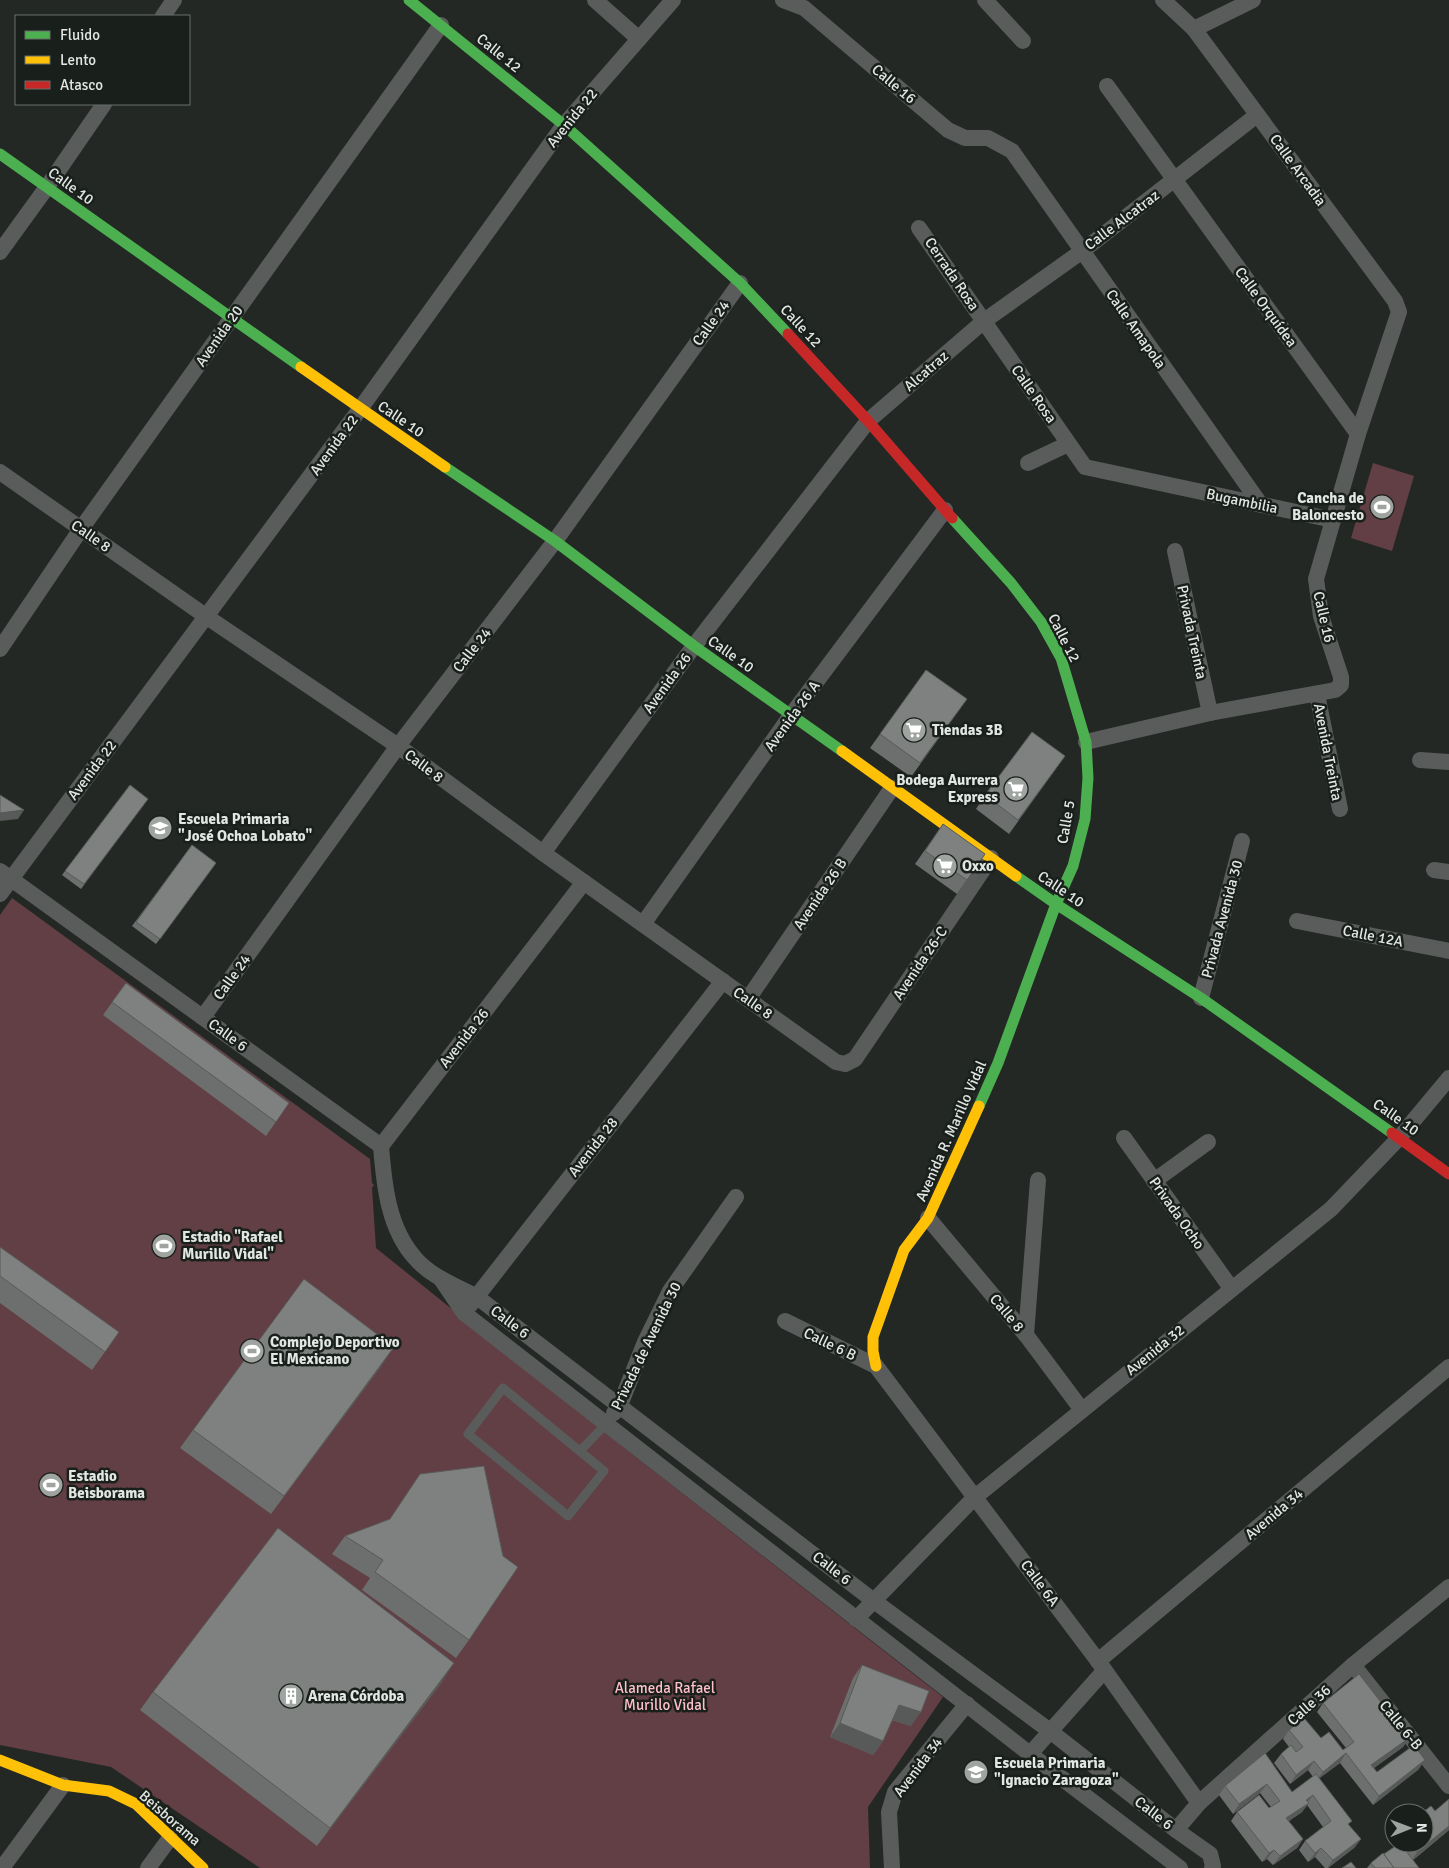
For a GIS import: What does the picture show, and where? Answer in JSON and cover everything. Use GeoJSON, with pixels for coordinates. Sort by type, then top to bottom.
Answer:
{"type":"FeatureCollection","features":[{"type":"Feature","properties":{"kind":"street"},"geometry":{"type":"LineString","coordinates":[[164,15],[174,0]]}},
{"type":"Feature","properties":{"kind":"street","name":"Calle 12"},"geometry":{"type":"LineString","coordinates":[[409,0],[564,125],[740,283],[868,421],[1011,583],[1041,622],[1061,658],[1086,742]]}},
{"type":"Feature","properties":{"kind":"street"},"geometry":{"type":"LineString","coordinates":[[595,0],[639,39]]}},
{"type":"Feature","properties":{"kind":"street","name":"Avenida 22"},"geometry":{"type":"LineString","coordinates":[[0,894],[6,875],[207,617],[360,409],[564,125],[672,0]]}},
{"type":"Feature","properties":{"kind":"street","name":"Calle 16"},"geometry":{"type":"LineString","coordinates":[[783,0],[804,8],[948,130],[965,138],[988,138],[1012,151]]}},
{"type":"Feature","properties":{"kind":"street"},"geometry":{"type":"LineString","coordinates":[[985,0],[1022,41]]}},
{"type":"Feature","properties":{"kind":"street","name":"Calle Arcadia"},"geometry":{"type":"LineString","coordinates":[[1163,0],[1194,29],[1395,302],[1399,312],[1358,434]]}},
{"type":"Feature","properties":{"kind":"street"},"geometry":{"type":"LineString","coordinates":[[1194,29],[1253,0]]}},
{"type":"Feature","properties":{"kind":"street","name":"Avenida 20"},"geometry":{"type":"LineString","coordinates":[[0,649],[81,529],[441,25]]}},
{"type":"Feature","properties":{"kind":"street","name":"Calle Orquídea"},"geometry":{"type":"LineString","coordinates":[[1107,86],[1358,434]]}},
{"type":"Feature","properties":{"kind":"street"},"geometry":{"type":"LineString","coordinates":[[0,252],[103,105]]}},
{"type":"Feature","properties":{"kind":"street","name":"Calle Alcatraz"},"geometry":{"type":"LineString","coordinates":[[984,321],[1081,252],[1257,115]]}},
{"type":"Feature","properties":{"kind":"street","name":"Calle Amapola"},"geometry":{"type":"LineString","coordinates":[[1012,151],[1081,252],[1261,505]]}},
{"type":"Feature","properties":{"kind":"street","name":"Calle 10"},"geometry":{"type":"LineString","coordinates":[[0,154],[360,409],[556,541],[694,646],[792,714],[892,788],[1056,904],[1201,998],[1449,1174]]}},
{"type":"Feature","properties":{"kind":"street","name":"Cerrada Rosa"},"geometry":{"type":"LineString","coordinates":[[920,228],[984,321]]}},
{"type":"Feature","properties":{"kind":"street","name":"Calle 24"},"geometry":{"type":"LineString","coordinates":[[203,1017],[398,746],[556,541],[740,283]]}},
{"type":"Feature","properties":{"kind":"street","name":"Alcatraz"},"geometry":{"type":"LineString","coordinates":[[868,421],[984,321]]}},
{"type":"Feature","properties":{"kind":"street","name":"Calle Rosa"},"geometry":{"type":"LineString","coordinates":[[984,321],[1085,467]]}},
{"type":"Feature","properties":{"kind":"street","name":"Avenida 26"},"geometry":{"type":"LineString","coordinates":[[543,853],[694,646],[868,421]]}},
{"type":"Feature","properties":{"kind":"street"},"geometry":{"type":"LineString","coordinates":[[1332,520],[1358,434]]}},
{"type":"Feature","properties":{"kind":"street"},"geometry":{"type":"LineString","coordinates":[[1028,463],[1068,444]]}},
{"type":"Feature","properties":{"kind":"street","name":"Bugambilia"},"geometry":{"type":"LineString","coordinates":[[1085,467],[1332,520]]}},
{"type":"Feature","properties":{"kind":"street","name":"Calle 8"},"geometry":{"type":"LineString","coordinates":[[0,472],[207,617],[398,746],[543,853],[836,1062],[845,1064]]}},
{"type":"Feature","properties":{"kind":"street","name":"Avenida 26 A"},"geometry":{"type":"LineString","coordinates":[[643,924],[792,714],[945,510]]}},
{"type":"Feature","properties":{"kind":"street","name":"Calle 16"},"geometry":{"type":"LineString","coordinates":[[1317,694],[1336,690],[1341,685],[1341,677],[1321,616],[1316,579],[1332,520]]}},
{"type":"Feature","properties":{"kind":"street","name":"Privada Treinta"},"geometry":{"type":"LineString","coordinates":[[1175,551],[1210,713]]}},
{"type":"Feature","properties":{"kind":"street"},"geometry":{"type":"LineString","coordinates":[[1086,742],[1210,713],[1317,694]]}},
{"type":"Feature","properties":{"kind":"street","name":"Avenida Treinta"},"geometry":{"type":"LineString","coordinates":[[1317,694],[1340,809]]}},
{"type":"Feature","properties":{"kind":"street","name":"Calle 5"},"geometry":{"type":"LineString","coordinates":[[1056,904],[1072,866],[1084,819],[1088,778],[1086,742]]}},
{"type":"Feature","properties":{"kind":"street"},"geometry":{"type":"LineString","coordinates":[[1420,760],[1449,762]]}},
{"type":"Feature","properties":{"kind":"street","name":"Avenida 26 B"},"geometry":{"type":"LineString","coordinates":[[748,999],[892,788]]}},
{"type":"Feature","properties":{"kind":"street","name":"Privada Avenida 30"},"geometry":{"type":"LineString","coordinates":[[1201,998],[1242,841]]}},
{"type":"Feature","properties":{"kind":"street","name":"Avenida 26-C"},"geometry":{"type":"LineString","coordinates":[[845,1064],[855,1059],[991,858]]}},
{"type":"Feature","properties":{"kind":"street","name":"Calle 6"},"geometry":{"type":"LineString","coordinates":[[6,875],[381,1146],[386,1193],[392,1215],[401,1238],[415,1259],[439,1278],[477,1297],[874,1601],[1050,1731],[1176,1830],[1210,1854],[1214,1866],[1212,1868]]}},
{"type":"Feature","properties":{"kind":"street","name":"Avenida 26"},"geometry":{"type":"LineString","coordinates":[[381,1146],[584,882]]}},
{"type":"Feature","properties":{"kind":"street","name":"Avenida R. Marillo Vidal"},"geometry":{"type":"LineString","coordinates":[[876,1366],[873,1337],[904,1250],[928,1218],[998,1063],[1056,904]]}},
{"type":"Feature","properties":{"kind":"street","name":"Calle 12A"},"geometry":{"type":"LineString","coordinates":[[1297,920],[1449,950]]}},
{"type":"Feature","properties":{"kind":"street","name":"Avenida 28"},"geometry":{"type":"LineString","coordinates":[[464,1313],[723,981]]}},
{"type":"Feature","properties":{"kind":"street","name":"Avenida 32"},"geometry":{"type":"LineString","coordinates":[[856,1619],[975,1497],[1331,1209],[1399,1138],[1449,1078]]}},
{"type":"Feature","properties":{"kind":"street","name":"Privada Ocho"},"geometry":{"type":"LineString","coordinates":[[1124,1138],[1231,1288]]}},
{"type":"Feature","properties":{"kind":"street"},"geometry":{"type":"LineString","coordinates":[[1154,1181],[1208,1142]]}},
{"type":"Feature","properties":{"kind":"street"},"geometry":{"type":"LineString","coordinates":[[1026,1335],[1038,1180]]}},
{"type":"Feature","properties":{"kind":"street","name":"Privada de Avenida 30"},"geometry":{"type":"LineString","coordinates":[[607,1423],[620,1405],[645,1342],[670,1290],[736,1196]]}},
{"type":"Feature","properties":{"kind":"street","name":"Calle 8"},"geometry":{"type":"LineString","coordinates":[[928,1218],[1026,1335],[1082,1410]]}},
{"type":"Feature","properties":{"kind":"street","name":"Calle 6"},"geometry":{"type":"LineString","coordinates":[[439,1278],[464,1313],[1030,1754],[1180,1868]]}},
{"type":"Feature","properties":{"kind":"street","name":"Calle 6 B"},"geometry":{"type":"LineString","coordinates":[[785,1321],[876,1366]]}},
{"type":"Feature","properties":{"kind":"street","name":"Calle 6A"},"geometry":{"type":"LineString","coordinates":[[876,1366],[1101,1666],[1199,1802]]}},
{"type":"Feature","properties":{"kind":"street","name":"Avenida 34"},"geometry":{"type":"LineString","coordinates":[[1030,1754],[1101,1666],[1449,1367]]}},
{"type":"Feature","properties":{"kind":"street","name":"Calle 36"},"geometry":{"type":"LineString","coordinates":[[1176,1830],[1199,1802],[1353,1665],[1449,1587]]}},
{"type":"Feature","properties":{"kind":"street","name":"Calle 6-B"},"geometry":{"type":"LineString","coordinates":[[1353,1665],[1449,1786]]}},
{"type":"Feature","properties":{"kind":"street","name":"Avenida 34"},"geometry":{"type":"LineString","coordinates":[[892,1868],[889,1812],[895,1792],[967,1704]]}},
{"type":"Feature","properties":{"kind":"street","name":"Beisborama"},"geometry":{"type":"LineString","coordinates":[[0,1760],[63,1786],[109,1792],[136,1804],[203,1868]]}},
{"type":"Feature","properties":{"kind":"street"},"geometry":{"type":"LineString","coordinates":[[2,1868],[63,1786]]}},
{"type":"Feature","properties":{"kind":"street"},"geometry":{"type":"LineString","coordinates":[[148,1868],[170,1838]]}},
{"type":"Feature","properties":{"kind":"lane"},"geometry":{"type":"LineString","coordinates":[[503,1388],[580,1451],[604,1471],[568,1516],[468,1434],[503,1388]]}},
{"type":"Feature","properties":{"kind":"lane"},"geometry":{"type":"LineString","coordinates":[[580,1451],[607,1423]]}},
{"type":"Feature","properties":{"kind":"green space","name":"Cancha de Baloncesto"},"geometry":{"type":"Polygon","coordinates":[[[1373,463],[1414,476],[1392,551],[1351,538],[1373,463]]]}},
{"type":"Feature","properties":{"kind":"green space","name":"Complejo Deportivo El Mexicano"},"geometry":{"type":"Polygon","coordinates":[[[12,898],[370,1159],[372,1183],[374,1185],[372,1188],[376,1248],[632,1454],[943,1697],[868,1807],[870,1868],[260,1868],[111,1767],[0,1745],[0,915],[12,898]]]}},
{"type":"Feature","properties":{"kind":"building","name":"Tiendas 3B"},"geometry":{"type":"Polygon","coordinates":[[[926,670],[967,699],[920,763],[880,734],[926,670]]]}},
{"type":"Feature","properties":{"kind":"building","name":"Bodega Aurrera Express"},"geometry":{"type":"Polygon","coordinates":[[[1032,732],[1065,756],[1018,820],[985,795],[1032,732]]]}},
{"type":"Feature","properties":{"kind":"building"},"geometry":{"type":"Polygon","coordinates":[[[130,785],[148,799],[84,884],[65,871],[130,785]]]}},
{"type":"Feature","properties":{"kind":"building"},"geometry":{"type":"Polygon","coordinates":[[[0,795],[24,810],[0,813],[0,795]]]}},
{"type":"Feature","properties":{"kind":"building"},"geometry":{"type":"Polygon","coordinates":[[[943,824],[985,854],[967,880],[925,851],[943,824]]]}},
{"type":"Feature","properties":{"kind":"building"},"geometry":{"type":"Polygon","coordinates":[[[192,845],[216,863],[160,939],[136,922],[192,845]]]}},
{"type":"Feature","properties":{"kind":"building"},"geometry":{"type":"Polygon","coordinates":[[[126,983],[289,1103],[276,1122],[112,1002],[126,983]]]}},
{"type":"Feature","properties":{"kind":"building"},"geometry":{"type":"Polygon","coordinates":[[[0,1247],[119,1332],[105,1352],[0,1276],[0,1247]]]}},
{"type":"Feature","properties":{"kind":"building"},"geometry":{"type":"Polygon","coordinates":[[[304,1279],[394,1347],[284,1496],[193,1430],[304,1279]]]}},
{"type":"Feature","properties":{"kind":"building"},"geometry":{"type":"Polygon","coordinates":[[[484,1466],[503,1556],[518,1567],[469,1640],[375,1572],[383,1560],[345,1536],[390,1519],[420,1474],[484,1466]]]}},
{"type":"Feature","properties":{"kind":"building","name":"Arena Córdoba"},"geometry":{"type":"Polygon","coordinates":[[[278,1528],[454,1663],[330,1828],[153,1692],[278,1528]]]}},
{"type":"Feature","properties":{"kind":"building"},"geometry":{"type":"Polygon","coordinates":[[[862,1665],[929,1691],[921,1712],[899,1705],[883,1741],[840,1723],[862,1665]]]}},
{"type":"Feature","properties":{"kind":"building"},"geometry":{"type":"Polygon","coordinates":[[[1359,1674],[1409,1738],[1371,1765],[1377,1772],[1414,1745],[1425,1760],[1379,1796],[1346,1753],[1323,1772],[1314,1761],[1296,1775],[1281,1754],[1291,1745],[1296,1752],[1303,1747],[1289,1730],[1304,1718],[1321,1738],[1329,1732],[1343,1750],[1354,1742],[1323,1703],[1359,1674]]]}},
{"type":"Feature","properties":{"kind":"building"},"geometry":{"type":"Polygon","coordinates":[[[1265,1753],[1292,1792],[1316,1774],[1352,1821],[1348,1824],[1361,1839],[1333,1860],[1321,1848],[1315,1853],[1305,1841],[1331,1821],[1313,1795],[1306,1800],[1309,1803],[1286,1818],[1303,1839],[1280,1856],[1274,1850],[1269,1853],[1237,1812],[1259,1795],[1269,1808],[1280,1801],[1267,1784],[1239,1804],[1225,1786],[1265,1753]]]}},
{"type":"Feature","properties":{"kind":"building"},"geometry":{"type":"Polygon","coordinates":[[[1449,1799],[1449,1826],[1434,1838],[1434,1810],[1435,1811],[1449,1799]]]}},
{"type":"Feature","properties":{"kind":"building"},"geometry":{"type":"Polygon","coordinates":[[[1383,1853],[1394,1868],[1375,1868],[1371,1863],[1383,1853]]]}},
{"type":"Feature","properties":{"kind":"building"},"geometry":{"type":"Polygon","coordinates":[[[1408,1853],[1419,1868],[1394,1868],[1384,1854],[1408,1853]]]}},
{"type":"Feature","properties":{"kind":"building"},"geometry":{"type":"Polygon","coordinates":[[[1351,1862],[1356,1868],[1342,1868],[1351,1862]]]}},
{"type":"Feature","properties":{"kind":"traffic: fast"},"geometry":{"type":"LineString","coordinates":[[409,0],[564,125],[740,283],[788,334]]}},
{"type":"Feature","properties":{"kind":"traffic: fast"},"geometry":{"type":"LineString","coordinates":[[0,154],[301,367]]}},
{"type":"Feature","properties":{"kind":"traffic: fast"},"geometry":{"type":"LineString","coordinates":[[445,467],[555,541],[694,646],[842,751]]}},
{"type":"Feature","properties":{"kind":"traffic: fast"},"geometry":{"type":"LineString","coordinates":[[952,518],[1011,583],[1041,622],[1061,658],[1086,742],[1088,778],[1085,819],[1073,866],[1056,904],[998,1063],[979,1106]]}},
{"type":"Feature","properties":{"kind":"traffic: fast"},"geometry":{"type":"LineString","coordinates":[[1016,876],[1201,998],[1392,1133]]}},
{"type":"Feature","properties":{"kind":"traffic: slow"},"geometry":{"type":"LineString","coordinates":[[301,367],[445,467]]}},
{"type":"Feature","properties":{"kind":"traffic: slow"},"geometry":{"type":"LineString","coordinates":[[842,751],[1016,876]]}},
{"type":"Feature","properties":{"kind":"traffic: slow"},"geometry":{"type":"LineString","coordinates":[[876,1366],[873,1337],[904,1250],[928,1218],[979,1106]]}},
{"type":"Feature","properties":{"kind":"traffic: slow"},"geometry":{"type":"LineString","coordinates":[[0,1760],[63,1785],[109,1791],[136,1804],[203,1868]]}},
{"type":"Feature","properties":{"kind":"traffic: jam"},"geometry":{"type":"LineString","coordinates":[[788,334],[868,421],[952,518]]}},
{"type":"Feature","properties":{"kind":"traffic: jam"},"geometry":{"type":"LineString","coordinates":[[1392,1133],[1449,1174]]}},
{"type":"Feature","properties":{"kind":"place","name":"Cancha de Baloncesto"},"geometry":{"type":"Point","coordinates":[1382,507]}},
{"type":"Feature","properties":{"kind":"place","name":"Tiendas 3B"},"geometry":{"type":"Point","coordinates":[914,730]}},
{"type":"Feature","properties":{"kind":"place","name":"Bodega Aurrera Express"},"geometry":{"type":"Point","coordinates":[1016,789]}},
{"type":"Feature","properties":{"kind":"place","name":"Escuela Primaria \"José Ochoa Lobato\""},"geometry":{"type":"Point","coordinates":[160,828]}},
{"type":"Feature","properties":{"kind":"place","name":"Oxxo"},"geometry":{"type":"Point","coordinates":[945,866]}},
{"type":"Feature","properties":{"kind":"place","name":"Estadio \"Rafael Murillo Vidal\""},"geometry":{"type":"Point","coordinates":[164,1246]}},
{"type":"Feature","properties":{"kind":"place","name":"Complejo Deportivo El Mexicano"},"geometry":{"type":"Point","coordinates":[252,1351]}},
{"type":"Feature","properties":{"kind":"place","name":"Estadio Beisborama"},"geometry":{"type":"Point","coordinates":[51,1485]}},
{"type":"Feature","properties":{"kind":"place","name":"Arena Córdoba"},"geometry":{"type":"Point","coordinates":[291,1696]}},
{"type":"Feature","properties":{"kind":"place","name":"Escuela Primaria \"Ignacio Zaragoza\""},"geometry":{"type":"Point","coordinates":[976,1772]}},
{"type":"Feature","properties":{"kind":"park label","name":"Alameda Rafael Murillo Vidal"},"geometry":{"type":"Point","coordinates":[665,1696]}}]}
